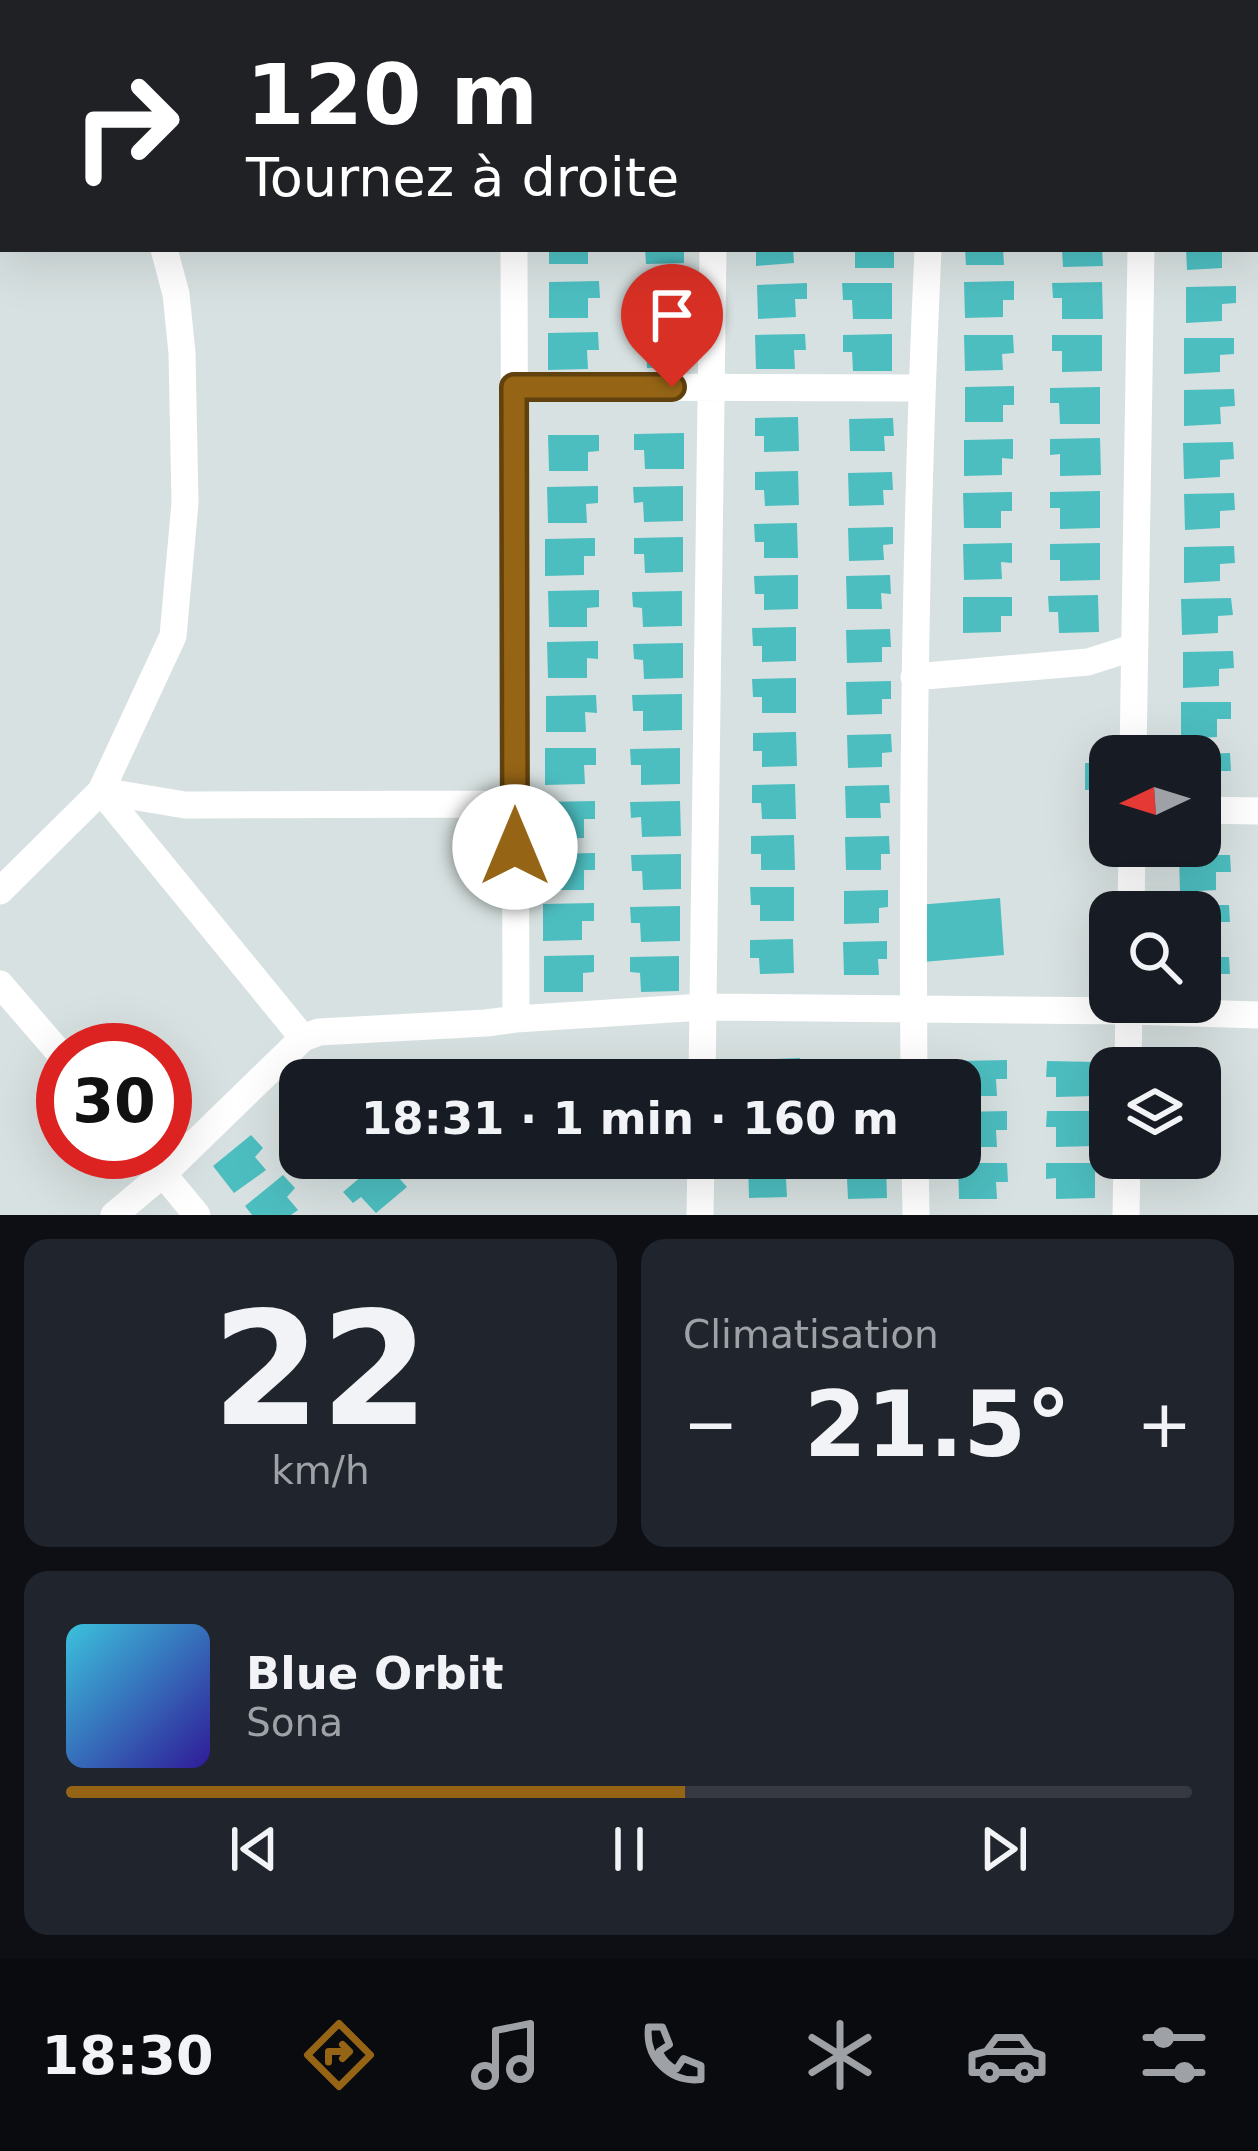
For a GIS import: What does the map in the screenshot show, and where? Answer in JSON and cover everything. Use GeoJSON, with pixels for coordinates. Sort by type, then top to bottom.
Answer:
{"type":"FeatureCollection","features":[{"type":"Feature","properties":{"kind":"street"},"geometry":{"type":"LineString","coordinates":[[0,891],[100,791],[173,636],[185,503],[182,353],[176,294],[165,252]]}},
{"type":"Feature","properties":{"kind":"street"},"geometry":{"type":"LineString","coordinates":[[514,252],[516,1019]]}},
{"type":"Feature","properties":{"kind":"street"},"geometry":{"type":"LineString","coordinates":[[702,1059],[713,252]]}},
{"type":"Feature","properties":{"kind":"street"},"geometry":{"type":"LineString","coordinates":[[914,1059],[914,677],[928,252]]}},
{"type":"Feature","properties":{"kind":"street"},"geometry":{"type":"LineString","coordinates":[[1133,735],[1141,252]]}},
{"type":"Feature","properties":{"kind":"street"},"geometry":{"type":"LineString","coordinates":[[514,387],[921,388]]}},
{"type":"Feature","properties":{"kind":"street"},"geometry":{"type":"LineString","coordinates":[[914,677],[1088,662],[1135,647]]}},
{"type":"Feature","properties":{"kind":"street"},"geometry":{"type":"LineString","coordinates":[[100,791],[185,805],[515,804]]}},
{"type":"Feature","properties":{"kind":"street"},"geometry":{"type":"LineString","coordinates":[[100,791],[303,1038]]}},
{"type":"Feature","properties":{"kind":"street"},"geometry":{"type":"LineString","coordinates":[[1221,810],[1258,811]]}},
{"type":"Feature","properties":{"kind":"street"},"geometry":{"type":"LineString","coordinates":[[0,984],[36,1026]]}},
{"type":"Feature","properties":{"kind":"street"},"geometry":{"type":"LineString","coordinates":[[192,1131],[303,1038],[319,1032],[703,1007],[1089,1007]]}},
{"type":"Feature","properties":{"kind":"street"},"geometry":{"type":"LineString","coordinates":[[1221,1012],[1258,1015]]}},
{"type":"Feature","properties":{"kind":"street"},"geometry":{"type":"LineString","coordinates":[[114,1215],[142,1179]]}},
{"type":"Feature","properties":{"kind":"street"},"geometry":{"type":"LineString","coordinates":[[167,1179],[197,1215]]}},
{"type":"Feature","properties":{"kind":"street"},"geometry":{"type":"LineString","coordinates":[[700,1215],[701,1179]]}},
{"type":"Feature","properties":{"kind":"street"},"geometry":{"type":"LineString","coordinates":[[915,1179],[916,1215]]}},
{"type":"Feature","properties":{"kind":"street"},"geometry":{"type":"LineString","coordinates":[[1126,1215],[1127,1179]]}},
{"type":"Feature","properties":{"kind":"building"},"geometry":{"type":"Polygon","coordinates":[[[549,252],[588,252],[588,264],[549,264],[549,252]]]}},
{"type":"Feature","properties":{"kind":"building"},"geometry":{"type":"Polygon","coordinates":[[[645,252],[684,252],[684,263],[646,264],[645,252]]]}},
{"type":"Feature","properties":{"kind":"building"},"geometry":{"type":"Polygon","coordinates":[[[756,252],[793,252],[794,263],[756,266],[756,252]]]}},
{"type":"Feature","properties":{"kind":"building"},"geometry":{"type":"Polygon","coordinates":[[[855,252],[894,252],[894,268],[855,268],[855,252]]]}},
{"type":"Feature","properties":{"kind":"building"},"geometry":{"type":"Polygon","coordinates":[[[965,252],[1003,252],[1004,265],[966,265],[965,252]]]}},
{"type":"Feature","properties":{"kind":"building"},"geometry":{"type":"Polygon","coordinates":[[[1062,252],[1102,252],[1103,266],[1063,267],[1062,252]]]}},
{"type":"Feature","properties":{"kind":"building"},"geometry":{"type":"Polygon","coordinates":[[[1186,252],[1222,252],[1222,268],[1187,270],[1186,252]]]}},
{"type":"Feature","properties":{"kind":"building"},"geometry":{"type":"Polygon","coordinates":[[[599,281],[600,298],[588,298],[588,318],[549,318],[549,282],[599,281]]]}},
{"type":"Feature","properties":{"kind":"building"},"geometry":{"type":"Polygon","coordinates":[[[685,281],[685,316],[646,317],[646,297],[636,298],[635,282],[685,281]]]}},
{"type":"Feature","properties":{"kind":"building"},"geometry":{"type":"Polygon","coordinates":[[[1014,281],[1014,300],[1003,300],[1003,317],[965,318],[964,282],[1014,281]]]}},
{"type":"Feature","properties":{"kind":"building"},"geometry":{"type":"Polygon","coordinates":[[[1102,282],[1103,319],[1062,319],[1062,298],[1053,298],[1052,283],[1102,282]]]}},
{"type":"Feature","properties":{"kind":"building"},"geometry":{"type":"Polygon","coordinates":[[[807,283],[807,299],[795,299],[796,317],[758,319],[757,285],[807,283]]]}},
{"type":"Feature","properties":{"kind":"building"},"geometry":{"type":"Polygon","coordinates":[[[842,283],[892,283],[892,319],[853,319],[852,300],[843,300],[842,283]]]}},
{"type":"Feature","properties":{"kind":"building"},"geometry":{"type":"Polygon","coordinates":[[[1236,286],[1236,303],[1222,304],[1222,321],[1186,323],[1186,287],[1236,286]]]}},
{"type":"Feature","properties":{"kind":"building"},"geometry":{"type":"Polygon","coordinates":[[[598,332],[599,350],[587,350],[588,369],[548,370],[548,333],[598,332]]]}},
{"type":"Feature","properties":{"kind":"building"},"geometry":{"type":"Polygon","coordinates":[[[685,332],[685,367],[647,368],[646,349],[636,349],[636,333],[685,332]]]}},
{"type":"Feature","properties":{"kind":"building"},"geometry":{"type":"Polygon","coordinates":[[[805,334],[806,350],[794,350],[795,369],[756,369],[755,335],[805,334]]]}},
{"type":"Feature","properties":{"kind":"building"},"geometry":{"type":"Polygon","coordinates":[[[892,334],[892,371],[853,371],[852,352],[843,352],[843,335],[892,334]]]}},
{"type":"Feature","properties":{"kind":"building"},"geometry":{"type":"Polygon","coordinates":[[[964,335],[1013,335],[1014,353],[1002,354],[1003,370],[965,371],[964,335]]]}},
{"type":"Feature","properties":{"kind":"building"},"geometry":{"type":"Polygon","coordinates":[[[1052,335],[1102,335],[1102,371],[1062,372],[1062,351],[1052,351],[1052,335]]]}},
{"type":"Feature","properties":{"kind":"building"},"geometry":{"type":"Polygon","coordinates":[[[1184,338],[1234,338],[1234,354],[1220,355],[1220,372],[1184,374],[1184,338]]]}},
{"type":"Feature","properties":{"kind":"building"},"geometry":{"type":"Polygon","coordinates":[[[1014,386],[1014,405],[1003,405],[1003,422],[965,422],[965,387],[1014,386]]]}},
{"type":"Feature","properties":{"kind":"building"},"geometry":{"type":"Polygon","coordinates":[[[1100,387],[1100,424],[1060,424],[1059,403],[1050,403],[1050,388],[1100,387]]]}},
{"type":"Feature","properties":{"kind":"building"},"geometry":{"type":"Polygon","coordinates":[[[1234,389],[1235,406],[1220,407],[1221,424],[1184,426],[1184,390],[1234,389]]]}},
{"type":"Feature","properties":{"kind":"building"},"geometry":{"type":"Polygon","coordinates":[[[798,417],[799,451],[764,452],[764,436],[755,436],[755,418],[798,417]]]}},
{"type":"Feature","properties":{"kind":"building"},"geometry":{"type":"Polygon","coordinates":[[[893,418],[894,436],[884,436],[885,451],[850,451],[849,419],[893,418]]]}},
{"type":"Feature","properties":{"kind":"building"},"geometry":{"type":"Polygon","coordinates":[[[684,433],[684,469],[645,469],[644,450],[634,450],[634,434],[684,433]]]}},
{"type":"Feature","properties":{"kind":"building"},"geometry":{"type":"Polygon","coordinates":[[[548,435],[599,435],[599,451],[588,452],[588,471],[549,471],[548,435]]]}},
{"type":"Feature","properties":{"kind":"building"},"geometry":{"type":"Polygon","coordinates":[[[1100,438],[1101,475],[1060,476],[1060,454],[1050,455],[1050,439],[1100,438]]]}},
{"type":"Feature","properties":{"kind":"building"},"geometry":{"type":"Polygon","coordinates":[[[1013,439],[1013,459],[1002,458],[1002,475],[964,476],[964,440],[1013,439]]]}},
{"type":"Feature","properties":{"kind":"building"},"geometry":{"type":"Polygon","coordinates":[[[1233,442],[1234,459],[1220,460],[1220,477],[1184,479],[1183,443],[1233,442]]]}},
{"type":"Feature","properties":{"kind":"building"},"geometry":{"type":"Polygon","coordinates":[[[798,471],[799,505],[765,506],[764,490],[755,490],[755,472],[798,471]]]}},
{"type":"Feature","properties":{"kind":"building"},"geometry":{"type":"Polygon","coordinates":[[[892,472],[893,490],[883,490],[884,505],[849,506],[848,473],[892,472]]]}},
{"type":"Feature","properties":{"kind":"building"},"geometry":{"type":"Polygon","coordinates":[[[598,486],[598,503],[586,504],[587,523],[548,523],[547,487],[598,486]]]}},
{"type":"Feature","properties":{"kind":"building"},"geometry":{"type":"Polygon","coordinates":[[[683,486],[683,521],[644,522],[643,502],[634,503],[633,487],[683,486]]]}},
{"type":"Feature","properties":{"kind":"building"},"geometry":{"type":"Polygon","coordinates":[[[1100,491],[1100,528],[1060,529],[1060,508],[1050,508],[1050,492],[1100,491]]]}},
{"type":"Feature","properties":{"kind":"building"},"geometry":{"type":"Polygon","coordinates":[[[1012,492],[1012,511],[1001,511],[1001,528],[964,528],[963,493],[1012,492]]]}},
{"type":"Feature","properties":{"kind":"building"},"geometry":{"type":"Polygon","coordinates":[[[1234,493],[1235,510],[1220,511],[1220,528],[1185,530],[1184,494],[1234,493]]]}},
{"type":"Feature","properties":{"kind":"building"},"geometry":{"type":"Polygon","coordinates":[[[797,523],[798,558],[764,558],[764,542],[755,542],[754,524],[797,523]]]}},
{"type":"Feature","properties":{"kind":"building"},"geometry":{"type":"Polygon","coordinates":[[[893,527],[893,544],[883,545],[884,560],[849,561],[848,528],[893,527]]]}},
{"type":"Feature","properties":{"kind":"building"},"geometry":{"type":"Polygon","coordinates":[[[683,537],[683,572],[645,573],[644,554],[634,554],[634,538],[683,537]]]}},
{"type":"Feature","properties":{"kind":"building"},"geometry":{"type":"Polygon","coordinates":[[[595,538],[595,556],[584,556],[584,575],[545,576],[545,539],[595,538]]]}},
{"type":"Feature","properties":{"kind":"building"},"geometry":{"type":"Polygon","coordinates":[[[1012,543],[1012,563],[1001,562],[1002,579],[964,580],[963,544],[1012,543]]]}},
{"type":"Feature","properties":{"kind":"building"},"geometry":{"type":"Polygon","coordinates":[[[1100,543],[1100,580],[1060,581],[1060,560],[1050,560],[1050,544],[1100,543]]]}},
{"type":"Feature","properties":{"kind":"building"},"geometry":{"type":"Polygon","coordinates":[[[1234,546],[1235,563],[1220,564],[1220,581],[1184,583],[1184,547],[1234,546]]]}},
{"type":"Feature","properties":{"kind":"building"},"geometry":{"type":"Polygon","coordinates":[[[798,575],[798,609],[764,610],[764,594],[755,594],[754,576],[798,575]]]}},
{"type":"Feature","properties":{"kind":"building"},"geometry":{"type":"Polygon","coordinates":[[[890,575],[891,594],[881,593],[882,609],[847,609],[846,576],[890,575]]]}},
{"type":"Feature","properties":{"kind":"building"},"geometry":{"type":"Polygon","coordinates":[[[599,590],[599,607],[587,608],[587,627],[549,627],[548,591],[599,590]]]}},
{"type":"Feature","properties":{"kind":"building"},"geometry":{"type":"Polygon","coordinates":[[[682,591],[682,626],[643,627],[642,608],[633,607],[632,592],[682,591]]]}},
{"type":"Feature","properties":{"kind":"building"},"geometry":{"type":"Polygon","coordinates":[[[1098,595],[1099,632],[1059,633],[1058,612],[1049,612],[1048,596],[1098,595]]]}},
{"type":"Feature","properties":{"kind":"building"},"geometry":{"type":"Polygon","coordinates":[[[963,597],[1012,597],[1012,616],[1001,616],[1001,632],[963,633],[963,597]]]}},
{"type":"Feature","properties":{"kind":"building"},"geometry":{"type":"Polygon","coordinates":[[[1231,598],[1233,615],[1218,616],[1218,633],[1182,635],[1181,599],[1231,598]]]}},
{"type":"Feature","properties":{"kind":"building"},"geometry":{"type":"Polygon","coordinates":[[[796,627],[796,661],[762,662],[762,646],[753,646],[752,628],[796,627]]]}},
{"type":"Feature","properties":{"kind":"building"},"geometry":{"type":"Polygon","coordinates":[[[890,629],[891,647],[882,647],[882,662],[847,663],[846,630],[890,629]]]}},
{"type":"Feature","properties":{"kind":"building"},"geometry":{"type":"Polygon","coordinates":[[[598,641],[598,659],[587,658],[587,678],[548,678],[547,642],[598,641]]]}},
{"type":"Feature","properties":{"kind":"building"},"geometry":{"type":"Polygon","coordinates":[[[683,643],[683,678],[644,679],[643,660],[634,659],[633,644],[683,643]]]}},
{"type":"Feature","properties":{"kind":"building"},"geometry":{"type":"Polygon","coordinates":[[[1233,651],[1234,668],[1219,669],[1219,686],[1183,688],[1183,652],[1233,651]]]}},
{"type":"Feature","properties":{"kind":"building"},"geometry":{"type":"Polygon","coordinates":[[[796,678],[796,713],[762,713],[762,697],[753,697],[752,679],[796,678]]]}},
{"type":"Feature","properties":{"kind":"building"},"geometry":{"type":"Polygon","coordinates":[[[891,681],[891,699],[882,699],[882,714],[847,715],[846,682],[891,681]]]}},
{"type":"Feature","properties":{"kind":"building"},"geometry":{"type":"Polygon","coordinates":[[[682,694],[682,730],[643,731],[643,711],[633,711],[632,695],[682,694]]]}},
{"type":"Feature","properties":{"kind":"building"},"geometry":{"type":"Polygon","coordinates":[[[596,695],[597,713],[585,712],[586,732],[546,732],[546,696],[596,695]]]}},
{"type":"Feature","properties":{"kind":"building"},"geometry":{"type":"Polygon","coordinates":[[[1181,702],[1231,702],[1231,719],[1217,719],[1217,735],[1181,735],[1181,702]]]}},
{"type":"Feature","properties":{"kind":"building"},"geometry":{"type":"Polygon","coordinates":[[[796,732],[797,766],[762,767],[762,751],[753,751],[753,733],[796,732]]]}},
{"type":"Feature","properties":{"kind":"building"},"geometry":{"type":"Polygon","coordinates":[[[891,734],[892,752],[882,753],[882,767],[848,768],[847,735],[891,734]]]}},
{"type":"Feature","properties":{"kind":"building"},"geometry":{"type":"Polygon","coordinates":[[[545,748],[596,748],[596,765],[584,765],[585,784],[545,785],[545,748]]]}},
{"type":"Feature","properties":{"kind":"building"},"geometry":{"type":"Polygon","coordinates":[[[680,748],[680,784],[641,785],[641,765],[631,765],[630,749],[680,748]]]}},
{"type":"Feature","properties":{"kind":"building"},"geometry":{"type":"Polygon","coordinates":[[[1221,753],[1230,753],[1231,771],[1221,771],[1221,753]]]}},
{"type":"Feature","properties":{"kind":"building"},"geometry":{"type":"Polygon","coordinates":[[[1085,763],[1089,763],[1089,790],[1085,790],[1085,763]]]}},
{"type":"Feature","properties":{"kind":"building"},"geometry":{"type":"Polygon","coordinates":[[[795,784],[796,819],[762,819],[761,803],[752,803],[752,785],[795,784]]]}},
{"type":"Feature","properties":{"kind":"building"},"geometry":{"type":"Polygon","coordinates":[[[889,785],[890,803],[880,803],[881,818],[846,818],[845,786],[889,785]]]}},
{"type":"Feature","properties":{"kind":"building"},"geometry":{"type":"Polygon","coordinates":[[[595,801],[595,819],[584,819],[584,838],[545,839],[544,802],[595,801]]]}},
{"type":"Feature","properties":{"kind":"building"},"geometry":{"type":"Polygon","coordinates":[[[680,801],[681,836],[642,837],[641,817],[631,818],[630,802],[680,801]]]}},
{"type":"Feature","properties":{"kind":"building"},"geometry":{"type":"Polygon","coordinates":[[[794,835],[795,870],[761,870],[761,854],[751,854],[751,836],[794,835]]]}},
{"type":"Feature","properties":{"kind":"building"},"geometry":{"type":"Polygon","coordinates":[[[889,836],[890,854],[881,854],[881,870],[846,870],[845,837],[889,836]]]}},
{"type":"Feature","properties":{"kind":"building"},"geometry":{"type":"Polygon","coordinates":[[[595,853],[595,870],[584,870],[584,890],[545,890],[544,854],[595,853]]]}},
{"type":"Feature","properties":{"kind":"building"},"geometry":{"type":"Polygon","coordinates":[[[681,854],[681,889],[643,890],[642,871],[632,871],[631,855],[681,854]]]}},
{"type":"Feature","properties":{"kind":"building"},"geometry":{"type":"Polygon","coordinates":[[[1221,855],[1230,855],[1231,872],[1216,872],[1216,890],[1180,891],[1179,867],[1221,867],[1221,855]]]}},
{"type":"Feature","properties":{"kind":"building"},"geometry":{"type":"Polygon","coordinates":[[[750,887],[794,887],[794,921],[760,921],[760,905],[751,905],[750,887]]]}},
{"type":"Feature","properties":{"kind":"building"},"geometry":{"type":"Polygon","coordinates":[[[888,890],[888,907],[879,908],[879,923],[844,924],[844,891],[888,890]]]}},
{"type":"Feature","properties":{"kind":"building"},"geometry":{"type":"Polygon","coordinates":[[[1000,898],[1004,955],[923,962],[918,905],[1000,898]]]}},
{"type":"Feature","properties":{"kind":"building"},"geometry":{"type":"Polygon","coordinates":[[[594,903],[594,921],[582,921],[582,940],[543,941],[543,904],[594,903]]]}},
{"type":"Feature","properties":{"kind":"building"},"geometry":{"type":"Polygon","coordinates":[[[1221,905],[1229,905],[1230,922],[1221,922],[1221,905]]]}},
{"type":"Feature","properties":{"kind":"building"},"geometry":{"type":"Polygon","coordinates":[[[680,906],[680,941],[641,942],[640,923],[631,923],[630,907],[680,906]]]}},
{"type":"Feature","properties":{"kind":"building"},"geometry":{"type":"Polygon","coordinates":[[[793,939],[794,973],[760,974],[759,958],[750,958],[750,940],[793,939]]]}},
{"type":"Feature","properties":{"kind":"building"},"geometry":{"type":"Polygon","coordinates":[[[887,941],[887,959],[878,959],[879,975],[844,975],[843,942],[887,941]]]}},
{"type":"Feature","properties":{"kind":"building"},"geometry":{"type":"Polygon","coordinates":[[[594,955],[594,972],[583,973],[583,992],[544,992],[544,956],[594,955]]]}},
{"type":"Feature","properties":{"kind":"building"},"geometry":{"type":"Polygon","coordinates":[[[679,956],[679,991],[641,992],[640,973],[630,972],[630,957],[679,956]]]}},
{"type":"Feature","properties":{"kind":"building"},"geometry":{"type":"Polygon","coordinates":[[[1221,957],[1229,957],[1230,974],[1221,974],[1221,957]]]}},
{"type":"Feature","properties":{"kind":"building"},"geometry":{"type":"Polygon","coordinates":[[[1007,1060],[1007,1079],[996,1079],[997,1096],[981,1096],[981,1061],[1007,1060]]]}},
{"type":"Feature","properties":{"kind":"building"},"geometry":{"type":"Polygon","coordinates":[[[1047,1061],[1089,1062],[1089,1096],[1056,1097],[1056,1077],[1046,1077],[1047,1061]]]}},
{"type":"Feature","properties":{"kind":"building"},"geometry":{"type":"Polygon","coordinates":[[[1007,1111],[1007,1130],[996,1130],[997,1147],[981,1147],[981,1112],[1007,1111]]]}},
{"type":"Feature","properties":{"kind":"building"},"geometry":{"type":"Polygon","coordinates":[[[1047,1111],[1089,1111],[1089,1146],[1056,1147],[1056,1127],[1046,1127],[1047,1111]]]}},
{"type":"Feature","properties":{"kind":"building"},"geometry":{"type":"Polygon","coordinates":[[[251,1135],[263,1148],[255,1157],[266,1170],[234,1193],[213,1166],[251,1135]]]}},
{"type":"Feature","properties":{"kind":"building"},"geometry":{"type":"Polygon","coordinates":[[[981,1163],[1007,1163],[1008,1182],[996,1182],[997,1199],[959,1199],[958,1179],[981,1179],[981,1163]]]}},
{"type":"Feature","properties":{"kind":"building"},"geometry":{"type":"Polygon","coordinates":[[[1046,1163],[1089,1163],[1095,1198],[1056,1199],[1056,1178],[1046,1179],[1046,1163]]]}},
{"type":"Feature","properties":{"kind":"building"},"geometry":{"type":"Polygon","coordinates":[[[279,1178],[295,1188],[287,1197],[298,1210],[291,1215],[252,1215],[245,1206],[279,1178]]]}},
{"type":"Feature","properties":{"kind":"building"},"geometry":{"type":"Polygon","coordinates":[[[358,1179],[400,1179],[407,1187],[376,1213],[361,1197],[353,1203],[343,1192],[358,1179]]]}},
{"type":"Feature","properties":{"kind":"building"},"geometry":{"type":"Polygon","coordinates":[[[748,1179],[786,1179],[787,1197],[749,1198],[748,1179]]]}},
{"type":"Feature","properties":{"kind":"building"},"geometry":{"type":"Polygon","coordinates":[[[847,1179],[886,1179],[887,1198],[848,1199],[847,1179]]]}},
{"type":"Feature","properties":{"kind":"route"},"geometry":{"type":"LineString","coordinates":[[515,847],[514,387],[672,387]]}}]}
